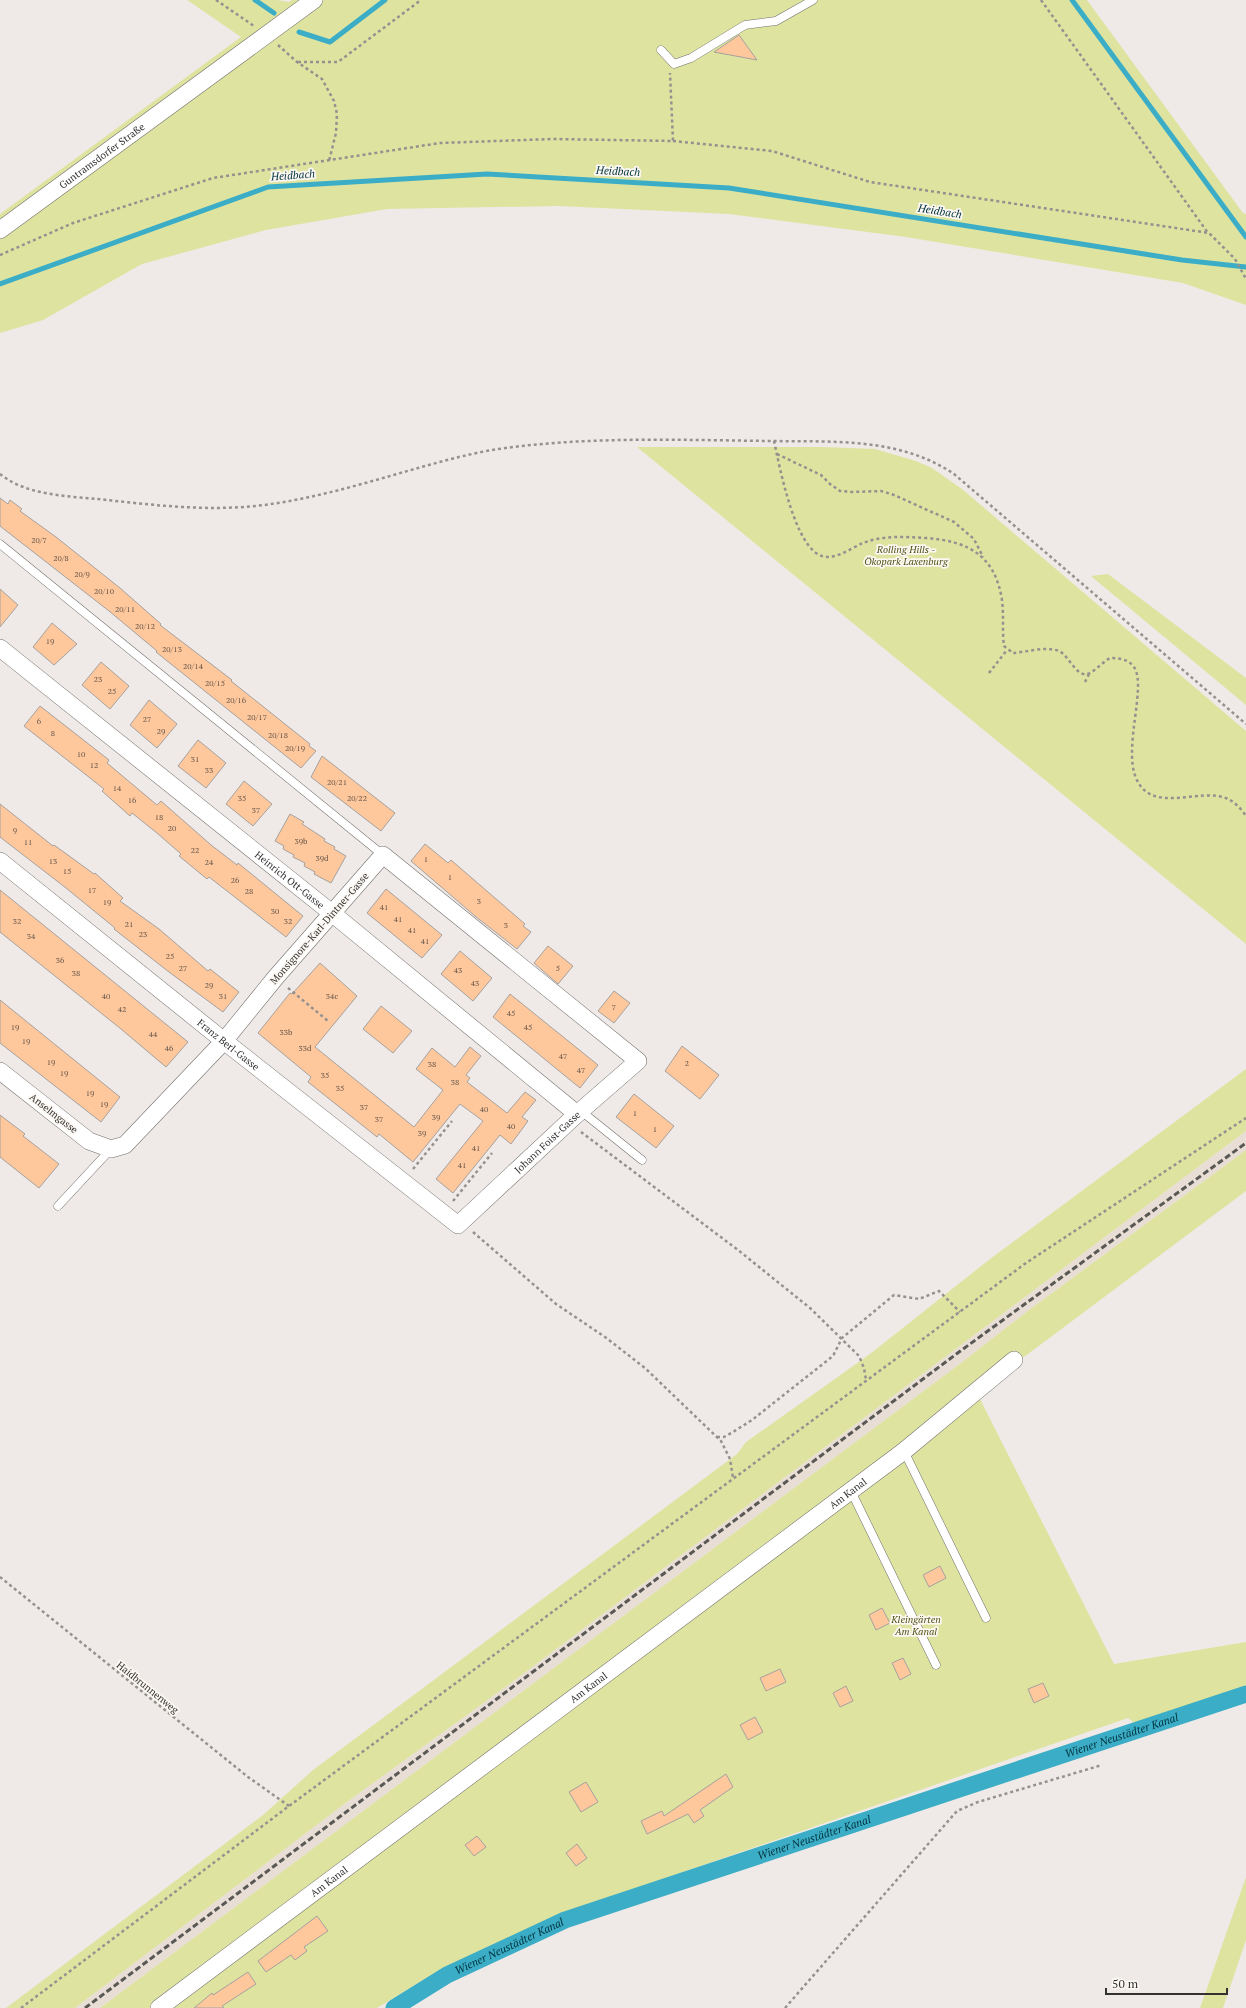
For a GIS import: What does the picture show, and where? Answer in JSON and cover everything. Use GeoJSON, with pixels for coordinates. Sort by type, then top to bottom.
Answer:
{"type":"FeatureCollection","features":[{"type":"Feature","properties":{"kind":"street","name":"Guntramsdorfer Straße"},"geometry":{"type":"LineString","coordinates":[[0,230],[314,0]]}},
{"type":"Feature","properties":{"kind":"street","name":"Heinrich Ott-Gasse"},"geometry":{"type":"LineString","coordinates":[[0,648],[333,914],[575,1116]]}},
{"type":"Feature","properties":{"kind":"street","name":"Monsignore-Karl-Dintner-Gasse"},"geometry":{"type":"LineString","coordinates":[[111,1149],[125,1145],[224,1041],[276,977],[333,914],[383,854]]}},
{"type":"Feature","properties":{"kind":"street","name":"Johann Foist-Gasse"},"geometry":{"type":"LineString","coordinates":[[383,854],[638,1061],[575,1116],[458,1225]]}},
{"type":"Feature","properties":{"kind":"street","name":"Franz Berl-Gasse"},"geometry":{"type":"LineString","coordinates":[[0,862],[458,1225]]}},
{"type":"Feature","properties":{"kind":"street","name":"Anselmgasse"},"geometry":{"type":"LineString","coordinates":[[0,1071],[90,1141],[111,1149]]}},
{"type":"Feature","properties":{"kind":"street","name":"Am Kanal"},"geometry":{"type":"LineString","coordinates":[[159,2008],[904,1451],[1014,1360]]}},
{"type":"Feature","properties":{"kind":"lane"},"geometry":{"type":"LineString","coordinates":[[661,50],[674,64],[691,58],[745,25],[776,21],[813,0]]}},
{"type":"Feature","properties":{"kind":"lane"},"geometry":{"type":"LineString","coordinates":[[0,544],[383,854]]}},
{"type":"Feature","properties":{"kind":"lane"},"geometry":{"type":"LineString","coordinates":[[575,1116],[642,1160]]}},
{"type":"Feature","properties":{"kind":"lane"},"geometry":{"type":"LineString","coordinates":[[58,1206],[111,1149]]}},
{"type":"Feature","properties":{"kind":"lane"},"geometry":{"type":"LineString","coordinates":[[904,1451],[986,1618]]}},
{"type":"Feature","properties":{"kind":"lane"},"geometry":{"type":"LineString","coordinates":[[851,1491],[936,1665]]}},
{"type":"Feature","properties":{"kind":"path"},"geometry":{"type":"LineString","coordinates":[[216,0],[322,79],[334,101],[337,114],[336,133],[329,161]]}},
{"type":"Feature","properties":{"kind":"path"},"geometry":{"type":"LineString","coordinates":[[298,62],[338,62],[421,0]]}},
{"type":"Feature","properties":{"kind":"path"},"geometry":{"type":"LineString","coordinates":[[1042,0],[1209,233],[1235,259],[1246,279]]}},
{"type":"Feature","properties":{"kind":"path"},"geometry":{"type":"LineString","coordinates":[[673,141],[670,71],[674,64]]}},
{"type":"Feature","properties":{"kind":"path"},"geometry":{"type":"LineString","coordinates":[[0,255],[73,223],[213,178],[440,143],[553,138],[673,141],[772,151],[870,182],[1209,233]]}},
{"type":"Feature","properties":{"kind":"path"},"geometry":{"type":"LineString","coordinates":[[774,441],[787,497],[802,536],[809,547],[817,554],[826,557],[835,556],[864,543],[894,536],[936,539],[952,542],[974,550],[985,559]]}},
{"type":"Feature","properties":{"kind":"path"},"geometry":{"type":"LineString","coordinates":[[0,474],[8,481],[26,490],[94,499],[211,509],[264,505],[298,499],[341,490],[492,450],[562,442],[774,441],[867,443],[914,453],[940,465],[954,474],[1246,724]]}},
{"type":"Feature","properties":{"kind":"path"},"geometry":{"type":"LineString","coordinates":[[776,454],[821,475],[830,484],[840,490],[856,492],[881,491],[894,495],[954,522],[974,539],[1000,591],[1004,646],[1007,650],[1012,653],[1052,649],[1061,652],[1076,670],[1083,674],[1089,674]]}},
{"type":"Feature","properties":{"kind":"path"},"geometry":{"type":"LineString","coordinates":[[989,673],[1007,650]]}},
{"type":"Feature","properties":{"kind":"path"},"geometry":{"type":"LineString","coordinates":[[1085,682],[1089,674],[1110,658],[1127,660],[1134,668],[1138,678],[1138,690],[1133,729],[1133,768],[1142,788],[1155,796],[1169,798],[1212,796],[1228,799],[1242,810],[1246,816]]}},
{"type":"Feature","properties":{"kind":"path"},"geometry":{"type":"LineString","coordinates":[[276,977],[328,1022]]}},
{"type":"Feature","properties":{"kind":"path"},"geometry":{"type":"LineString","coordinates":[[575,1116],[810,1308],[859,1356],[864,1368],[866,1380]]}},
{"type":"Feature","properties":{"kind":"path"},"geometry":{"type":"LineString","coordinates":[[21,2008],[289,1806],[1026,1263],[1246,1118]]}},
{"type":"Feature","properties":{"kind":"path"},"geometry":{"type":"LineString","coordinates":[[403,1182],[452,1121]]}},
{"type":"Feature","properties":{"kind":"path"},"geometry":{"type":"LineString","coordinates":[[441,1211],[457,1198],[492,1153]]}},
{"type":"Feature","properties":{"kind":"path"},"geometry":{"type":"LineString","coordinates":[[458,1225],[471,1230],[556,1304],[605,1337],[645,1368],[721,1441],[730,1459],[733,1478]]}},
{"type":"Feature","properties":{"kind":"path"},"geometry":{"type":"LineString","coordinates":[[716,1437],[724,1437],[739,1428],[793,1388],[833,1356],[842,1338],[894,1295],[919,1299],[939,1291],[960,1312]]}},
{"type":"Feature","properties":{"kind":"path","name":"Haidbrunnenweg"},"geometry":{"type":"LineString","coordinates":[[0,1577],[248,1777],[289,1806]]}},
{"type":"Feature","properties":{"kind":"path"},"geometry":{"type":"LineString","coordinates":[[785,2008],[957,1811],[978,1802],[1102,1765]]}},
{"type":"Feature","properties":{"kind":"shaded area"},"geometry":{"type":"Polygon","coordinates":[[[1246,1131],[1246,1150],[1029,1310],[961,1363],[100,2008],[75,2008],[347,1802],[511,1683],[1246,1131]]]}},
{"type":"Feature","properties":{"kind":"green space"},"geometry":{"type":"Polygon","coordinates":[[[187,0],[277,0],[289,2],[292,0],[1087,0],[1243,213],[1246,214],[1246,305],[1183,283],[906,237],[729,214],[559,206],[387,209],[266,230],[142,264],[43,320],[0,333],[0,214],[241,37],[187,0]]]}},
{"type":"Feature","properties":{"kind":"green space","name":"Rolling Hills - Ökopark Laxenburg"},"geometry":{"type":"Polygon","coordinates":[[[637,447],[823,447],[875,449],[916,461],[932,468],[962,489],[1246,731],[1246,944],[637,447]]]}},
{"type":"Feature","properties":{"kind":"green space"},"geometry":{"type":"Polygon","coordinates":[[[1108,574],[1246,678],[1246,705],[1091,576],[1108,574]]]}},
{"type":"Feature","properties":{"kind":"green space"},"geometry":{"type":"Polygon","coordinates":[[[1246,1069],[1246,1131],[511,1683],[347,1802],[75,2008],[6,2008],[263,1815],[313,1770],[737,1454],[746,1442],[870,1354],[990,1259],[1246,1069]]]}},
{"type":"Feature","properties":{"kind":"green space","name":"Kleingärten Am Kanal"},"geometry":{"type":"Polygon","coordinates":[[[1246,1150],[1246,1191],[1024,1357],[1013,1354],[974,1384],[982,1403],[1114,1664],[1246,1642],[1246,1702],[1148,1734],[1128,1718],[562,1914],[441,1969],[377,2008],[100,2008],[961,1363],[1029,1310],[1246,1150]]]}},
{"type":"Feature","properties":{"kind":"green space"},"geometry":{"type":"Polygon","coordinates":[[[1246,1877],[1246,1940],[1223,2008],[1200,2008],[1246,1877]]]}},
{"type":"Feature","properties":{"kind":"building"},"geometry":{"type":"Polygon","coordinates":[[[739,35],[757,60],[714,52],[739,35]]]}},
{"type":"Feature","properties":{"kind":"building"},"geometry":{"type":"Polygon","coordinates":[[[0,498],[8,504],[10,500],[22,509],[20,511],[56,537],[120,588],[161,624],[160,625],[232,680],[231,681],[310,744],[309,746],[316,751],[301,768],[156,652],[157,651],[109,611],[0,526],[0,498]]]}},
{"type":"Feature","properties":{"kind":"building"},"geometry":{"type":"Polygon","coordinates":[[[0,589],[18,605],[0,627],[0,589]]]}},
{"type":"Feature","properties":{"kind":"building"},"geometry":{"type":"Polygon","coordinates":[[[52,623],[77,644],[54,665],[33,647],[52,623]]]}},
{"type":"Feature","properties":{"kind":"building"},"geometry":{"type":"Polygon","coordinates":[[[101,662],[129,686],[110,709],[82,685],[101,662]]]}},
{"type":"Feature","properties":{"kind":"building"},"geometry":{"type":"Polygon","coordinates":[[[149,700],[177,724],[157,748],[130,725],[149,700]]]}},
{"type":"Feature","properties":{"kind":"building"},"geometry":{"type":"Polygon","coordinates":[[[40,706],[109,760],[107,763],[157,805],[161,801],[211,845],[237,865],[238,863],[303,916],[286,937],[209,877],[207,879],[179,856],[181,854],[157,833],[132,813],[130,816],[102,791],[104,789],[24,726],[40,706]]]}},
{"type":"Feature","properties":{"kind":"building"},"geometry":{"type":"Polygon","coordinates":[[[198,740],[226,763],[206,788],[178,766],[198,740]]]}},
{"type":"Feature","properties":{"kind":"building"},"geometry":{"type":"Polygon","coordinates":[[[322,756],[395,813],[381,831],[311,777],[322,756]]]}},
{"type":"Feature","properties":{"kind":"building"},"geometry":{"type":"Polygon","coordinates":[[[244,781],[272,804],[253,826],[226,804],[244,781]]]}},
{"type":"Feature","properties":{"kind":"building"},"geometry":{"type":"Polygon","coordinates":[[[0,804],[53,846],[54,845],[94,874],[95,873],[123,898],[120,901],[159,929],[208,971],[210,969],[239,992],[223,1012],[114,929],[115,928],[66,888],[0,837],[0,804]]]}},
{"type":"Feature","properties":{"kind":"building"},"geometry":{"type":"Polygon","coordinates":[[[290,814],[304,822],[302,824],[325,839],[324,841],[335,847],[334,849],[346,856],[331,883],[314,874],[315,872],[304,866],[305,863],[293,857],[294,855],[283,849],[284,846],[275,841],[290,814]]]}},
{"type":"Feature","properties":{"kind":"building"},"geometry":{"type":"Polygon","coordinates":[[[425,844],[448,863],[451,860],[525,924],[523,926],[531,932],[517,949],[475,916],[411,861],[425,844]]]}},
{"type":"Feature","properties":{"kind":"building"},"geometry":{"type":"Polygon","coordinates":[[[386,889],[442,935],[422,958],[367,913],[386,889]]]}},
{"type":"Feature","properties":{"kind":"building"},"geometry":{"type":"Polygon","coordinates":[[[0,890],[188,1042],[166,1067],[0,932],[0,890]]]}},
{"type":"Feature","properties":{"kind":"building"},"geometry":{"type":"Polygon","coordinates":[[[548,946],[573,966],[558,984],[534,963],[548,946]]]}},
{"type":"Feature","properties":{"kind":"building"},"geometry":{"type":"Polygon","coordinates":[[[460,951],[492,978],[473,1001],[441,974],[460,951]]]}},
{"type":"Feature","properties":{"kind":"building"},"geometry":{"type":"Polygon","coordinates":[[[320,963],[357,996],[315,1047],[414,1127],[443,1090],[416,1069],[432,1048],[455,1067],[470,1047],[481,1056],[466,1075],[470,1078],[467,1082],[507,1113],[525,1092],[536,1100],[522,1117],[528,1121],[511,1144],[500,1135],[453,1193],[436,1179],[483,1121],[460,1104],[413,1162],[379,1134],[377,1137],[308,1082],[311,1077],[258,1033],[290,993],[292,994],[320,963]]]}},
{"type":"Feature","properties":{"kind":"building"},"geometry":{"type":"Polygon","coordinates":[[[614,991],[630,1003],[614,1023],[598,1011],[614,991]]]}},
{"type":"Feature","properties":{"kind":"building"},"geometry":{"type":"Polygon","coordinates":[[[510,994],[598,1065],[580,1088],[493,1017],[510,994]]]}},
{"type":"Feature","properties":{"kind":"building"},"geometry":{"type":"Polygon","coordinates":[[[0,1000],[120,1097],[101,1122],[0,1043],[0,1000]]]}},
{"type":"Feature","properties":{"kind":"building"},"geometry":{"type":"Polygon","coordinates":[[[381,1006],[412,1031],[393,1053],[363,1029],[381,1006]]]}},
{"type":"Feature","properties":{"kind":"building"},"geometry":{"type":"Polygon","coordinates":[[[682,1046],[719,1075],[700,1099],[665,1071],[682,1046]]]}},
{"type":"Feature","properties":{"kind":"building"},"geometry":{"type":"Polygon","coordinates":[[[634,1094],[674,1126],[656,1148],[616,1117],[634,1094]]]}},
{"type":"Feature","properties":{"kind":"building"},"geometry":{"type":"Polygon","coordinates":[[[0,1115],[25,1134],[23,1136],[59,1164],[39,1188],[0,1157],[0,1115]]]}},
{"type":"Feature","properties":{"kind":"building"},"geometry":{"type":"Polygon","coordinates":[[[940,1566],[946,1578],[929,1587],[923,1575],[940,1566]]]}},
{"type":"Feature","properties":{"kind":"building"},"geometry":{"type":"Polygon","coordinates":[[[882,1608],[890,1623],[876,1630],[869,1615],[882,1608]]]}},
{"type":"Feature","properties":{"kind":"building"},"geometry":{"type":"Polygon","coordinates":[[[903,1658],[911,1674],[900,1680],[892,1663],[903,1658]]]}},
{"type":"Feature","properties":{"kind":"building"},"geometry":{"type":"Polygon","coordinates":[[[780,1669],[786,1682],[766,1691],[760,1678],[780,1669]]]}},
{"type":"Feature","properties":{"kind":"building"},"geometry":{"type":"Polygon","coordinates":[[[1043,1683],[1049,1696],[1034,1703],[1028,1689],[1043,1683]]]}},
{"type":"Feature","properties":{"kind":"building"},"geometry":{"type":"Polygon","coordinates":[[[846,1686],[853,1701],[840,1707],[833,1693],[846,1686]]]}},
{"type":"Feature","properties":{"kind":"building"},"geometry":{"type":"Polygon","coordinates":[[[755,1717],[763,1732],[748,1740],[740,1725],[755,1717]]]}},
{"type":"Feature","properties":{"kind":"building"},"geometry":{"type":"Polygon","coordinates":[[[726,1774],[733,1787],[700,1810],[704,1816],[694,1823],[688,1814],[647,1834],[641,1821],[662,1811],[664,1816],[726,1774]]]}},
{"type":"Feature","properties":{"kind":"building"},"geometry":{"type":"Polygon","coordinates":[[[586,1782],[598,1802],[581,1812],[569,1792],[586,1782]]]}},
{"type":"Feature","properties":{"kind":"building"},"geometry":{"type":"Polygon","coordinates":[[[477,1836],[486,1847],[474,1856],[465,1845],[477,1836]]]}},
{"type":"Feature","properties":{"kind":"building"},"geometry":{"type":"Polygon","coordinates":[[[577,1844],[587,1858],[576,1866],[566,1853],[577,1844]]]}},
{"type":"Feature","properties":{"kind":"building"},"geometry":{"type":"Polygon","coordinates":[[[317,1916],[328,1931],[304,1947],[307,1951],[295,1960],[291,1955],[266,1972],[258,1961],[317,1916]]]}},
{"type":"Feature","properties":{"kind":"building"},"geometry":{"type":"Polygon","coordinates":[[[248,1972],[256,1984],[222,2006],[224,2008],[194,2008],[212,1993],[213,1995],[248,1972]]]}},
{"type":"Feature","properties":{"kind":"waterway"},"geometry":{"type":"LineString","coordinates":[[255,0],[274,13]]}},
{"type":"Feature","properties":{"kind":"waterway"},"geometry":{"type":"LineString","coordinates":[[299,32],[330,42],[385,0]]}},
{"type":"Feature","properties":{"kind":"waterway"},"geometry":{"type":"LineString","coordinates":[[1072,0],[1246,237]]}},
{"type":"Feature","properties":{"kind":"waterway","name":"Heidbach"},"geometry":{"type":"LineString","coordinates":[[0,284],[268,187],[487,174],[729,188],[1182,260],[1246,267]]}},
{"type":"Feature","properties":{"kind":"waterway","name":"Wiener Neustädter Kanal"},"geometry":{"type":"LineString","coordinates":[[394,2008],[447,1975],[565,1920],[1246,1694]]}},
{"type":"Feature","properties":{"kind":"railway"},"geometry":{"type":"LineString","coordinates":[[85,2008],[959,1352],[1246,1143]]}}]}
